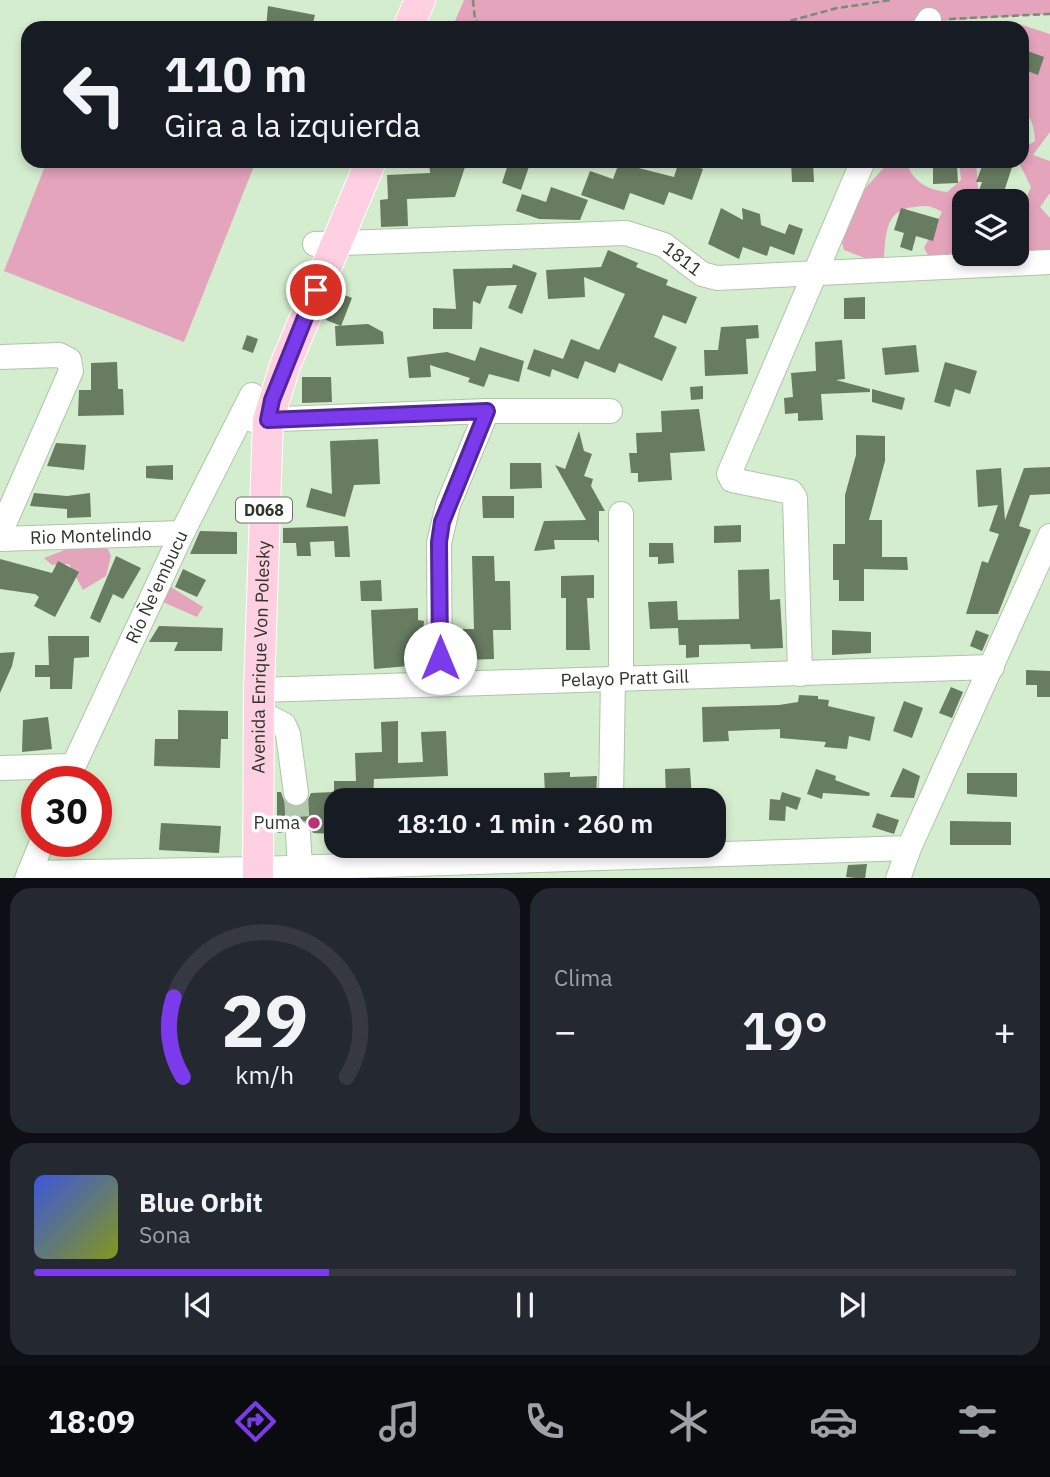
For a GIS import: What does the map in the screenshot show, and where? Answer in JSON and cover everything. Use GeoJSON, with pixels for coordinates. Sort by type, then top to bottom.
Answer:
{"type":"FeatureCollection","features":[{"type":"Feature","properties":{"kind":"main road"},"geometry":{"type":"LineString","coordinates":[[411,21],[420,0]]}},
{"type":"Feature","properties":{"kind":"main road"},"geometry":{"type":"LineString","coordinates":[[432,21],[440,0]]}},
{"type":"Feature","properties":{"kind":"main road","name":"Avenida Enrique Von Polesky"},"geometry":{"type":"LineString","coordinates":[[250,873],[256,412],[325,243],[349,168]]}},
{"type":"Feature","properties":{"kind":"main road","name":"Avenida Enrique Von Polesky"},"geometry":{"type":"LineString","coordinates":[[325,243],[367,168]]}},
{"type":"Feature","properties":{"kind":"main road","name":"Avenida Enrique Von Polesky"},"geometry":{"type":"LineString","coordinates":[[250,873],[258,783],[256,412]]}},
{"type":"Feature","properties":{"kind":"street"},"geometry":{"type":"LineString","coordinates":[[800,674],[794,498],[791,492],[732,480],[729,474],[860,168]]}},
{"type":"Feature","properties":{"kind":"street","name":"1811"},"geometry":{"type":"LineString","coordinates":[[325,243],[626,233],[664,245],[702,275],[716,278],[1050,262]]}},
{"type":"Feature","properties":{"kind":"street"},"geometry":{"type":"LineString","coordinates":[[0,357],[59,355],[69,360],[71,371],[0,533]]}},
{"type":"Feature","properties":{"kind":"street"},"geometry":{"type":"LineString","coordinates":[[440,684],[439,542],[442,522],[487,411]]}},
{"type":"Feature","properties":{"kind":"street"},"geometry":{"type":"LineString","coordinates":[[256,412],[610,411]]}},
{"type":"Feature","properties":{"kind":"street","name":"Río Ñe'embucu"},"geometry":{"type":"LineString","coordinates":[[73,766],[182,533],[256,412]]}},
{"type":"Feature","properties":{"kind":"street"},"geometry":{"type":"LineString","coordinates":[[612,788],[621,514]]}},
{"type":"Feature","properties":{"kind":"street","name":"Rio Montelindo"},"geometry":{"type":"LineString","coordinates":[[0,539],[182,533]]}},
{"type":"Feature","properties":{"kind":"street"},"geometry":{"type":"LineString","coordinates":[[898,878],[909,848],[1050,536]]}},
{"type":"Feature","properties":{"kind":"street","name":"Pelayo Pratt Gill"},"geometry":{"type":"LineString","coordinates":[[259,701],[440,684],[992,667]]}},
{"type":"Feature","properties":{"kind":"street"},"geometry":{"type":"LineString","coordinates":[[258,783],[295,787],[284,725],[259,701]]}},
{"type":"Feature","properties":{"kind":"street"},"geometry":{"type":"LineString","coordinates":[[0,768],[21,770]]}},
{"type":"Feature","properties":{"kind":"street"},"geometry":{"type":"LineString","coordinates":[[298,833],[300,868]]}},
{"type":"Feature","properties":{"kind":"street"},"geometry":{"type":"LineString","coordinates":[[726,850],[909,848]]}},
{"type":"Feature","properties":{"kind":"street"},"geometry":{"type":"LineString","coordinates":[[36,857],[28,876],[250,873],[482,858]]}},
{"type":"Feature","properties":{"kind":"path"},"geometry":{"type":"LineString","coordinates":[[473,0],[476,21]]}},
{"type":"Feature","properties":{"kind":"path"},"geometry":{"type":"LineString","coordinates":[[836,0],[838,8]]}},
{"type":"Feature","properties":{"kind":"path"},"geometry":{"type":"LineString","coordinates":[[790,21],[838,8],[892,0]]}},
{"type":"Feature","properties":{"kind":"path"},"geometry":{"type":"LineString","coordinates":[[960,21],[1050,13]]}},
{"type":"Feature","properties":{"kind":"shaded area"},"geometry":{"type":"Polygon","coordinates":[[[464,0],[1050,0],[1050,14],[938,21],[455,21],[464,0]]]}},
{"type":"Feature","properties":{"kind":"shaded area"},"geometry":{"type":"Polygon","coordinates":[[[1029,27],[1050,34],[1050,132],[1033,155],[1050,161],[1050,193],[1040,207],[1050,218],[1050,253],[1029,254],[1031,187],[1022,168],[1029,168],[1029,144],[1035,141],[1029,118],[1029,27]]]}},
{"type":"Feature","properties":{"kind":"shaded area"},"geometry":{"type":"Polygon","coordinates":[[[44,168],[253,168],[184,342],[4,271],[44,168]]]}},
{"type":"Feature","properties":{"kind":"shaded area"},"geometry":{"type":"Polygon","coordinates":[[[884,168],[909,168],[921,183],[947,192],[961,180],[960,168],[977,168],[978,189],[952,189],[952,253],[930,259],[924,248],[942,212],[932,207],[905,209],[893,217],[887,231],[884,257],[870,260],[844,250],[840,235],[859,195],[884,168]]]}},
{"type":"Feature","properties":{"kind":"shaded area"},"geometry":{"type":"Polygon","coordinates":[[[80,544],[108,549],[111,556],[106,576],[83,590],[69,564],[52,565],[44,558],[80,544]]]}},
{"type":"Feature","properties":{"kind":"shaded area"},"geometry":{"type":"Polygon","coordinates":[[[171,587],[203,607],[197,617],[156,599],[159,588],[171,587]]]}},
{"type":"Feature","properties":{"kind":"building"},"geometry":{"type":"Polygon","coordinates":[[[268,6],[315,15],[314,21],[267,21],[268,6]]]}},
{"type":"Feature","properties":{"kind":"building"},"geometry":{"type":"Polygon","coordinates":[[[1029,52],[1044,57],[1038,75],[1029,72],[1029,52]]]}},
{"type":"Feature","properties":{"kind":"building"},"geometry":{"type":"Polygon","coordinates":[[[430,168],[465,168],[455,197],[407,199],[408,226],[381,227],[380,200],[388,199],[387,175],[430,173],[430,168]]]}},
{"type":"Feature","properties":{"kind":"building"},"geometry":{"type":"Polygon","coordinates":[[[507,168],[529,168],[521,190],[502,183],[507,168]]]}},
{"type":"Feature","properties":{"kind":"building"},"geometry":{"type":"Polygon","coordinates":[[[617,168],[639,168],[674,177],[677,168],[703,169],[692,200],[669,192],[664,205],[630,193],[624,210],[581,195],[590,171],[613,179],[617,168]]]}},
{"type":"Feature","properties":{"kind":"building"},"geometry":{"type":"Polygon","coordinates":[[[791,168],[813,168],[814,182],[792,182],[791,168]]]}},
{"type":"Feature","properties":{"kind":"building"},"geometry":{"type":"Polygon","coordinates":[[[933,168],[957,168],[958,183],[933,184],[933,168]]]}},
{"type":"Feature","properties":{"kind":"building"},"geometry":{"type":"Polygon","coordinates":[[[981,168],[1012,168],[1005,189],[979,189],[982,182],[976,182],[981,168]]]}},
{"type":"Feature","properties":{"kind":"building"},"geometry":{"type":"Polygon","coordinates":[[[551,187],[588,200],[580,220],[539,219],[516,211],[522,194],[546,202],[551,187]]]}},
{"type":"Feature","properties":{"kind":"building"},"geometry":{"type":"Polygon","coordinates":[[[721,208],[743,220],[742,208],[760,214],[761,225],[785,234],[789,224],[803,229],[794,255],[770,246],[767,256],[743,247],[739,259],[708,244],[721,208]]]}},
{"type":"Feature","properties":{"kind":"building"},"geometry":{"type":"Polygon","coordinates":[[[901,208],[939,219],[933,241],[916,236],[912,251],[900,247],[904,233],[894,230],[901,208]]]}},
{"type":"Feature","properties":{"kind":"building"},"geometry":{"type":"Polygon","coordinates":[[[608,250],[638,263],[636,267],[668,280],[666,285],[697,297],[686,324],[663,315],[654,337],[677,347],[662,381],[619,363],[615,373],[585,361],[578,379],[552,369],[550,377],[527,369],[534,349],[563,359],[571,339],[599,350],[625,294],[584,277],[585,297],[548,299],[546,270],[601,267],[608,250]]]}},
{"type":"Feature","properties":{"kind":"building"},"geometry":{"type":"Polygon","coordinates":[[[513,264],[537,273],[522,314],[508,308],[517,285],[487,286],[480,304],[473,301],[472,329],[433,329],[433,308],[456,309],[453,269],[512,268],[513,264]]]}},
{"type":"Feature","properties":{"kind":"building"},"geometry":{"type":"Polygon","coordinates":[[[337,292],[352,298],[341,326],[326,320],[337,292]]]}},
{"type":"Feature","properties":{"kind":"building"},"geometry":{"type":"Polygon","coordinates":[[[865,297],[865,319],[844,319],[844,298],[865,297]]]}},
{"type":"Feature","properties":{"kind":"building"},"geometry":{"type":"Polygon","coordinates":[[[368,324],[383,332],[384,344],[336,346],[335,326],[368,324]]]}},
{"type":"Feature","properties":{"kind":"building"},"geometry":{"type":"Polygon","coordinates":[[[758,325],[759,338],[746,339],[748,374],[705,376],[704,350],[718,350],[721,327],[758,325]]]}},
{"type":"Feature","properties":{"kind":"building"},"geometry":{"type":"Polygon","coordinates":[[[247,335],[258,339],[253,353],[242,349],[247,335]]]}},
{"type":"Feature","properties":{"kind":"building"},"geometry":{"type":"Polygon","coordinates":[[[842,340],[845,379],[836,380],[870,389],[870,392],[821,394],[823,420],[798,421],[798,413],[785,414],[784,398],[793,397],[791,373],[816,371],[815,342],[842,340]]]}},
{"type":"Feature","properties":{"kind":"building"},"geometry":{"type":"Polygon","coordinates":[[[916,345],[919,372],[885,375],[882,348],[916,345]]]}},
{"type":"Feature","properties":{"kind":"building"},"geometry":{"type":"Polygon","coordinates":[[[480,347],[524,361],[519,382],[489,374],[484,387],[468,382],[470,378],[430,365],[431,377],[409,378],[407,357],[447,352],[475,361],[480,347]]]}},
{"type":"Feature","properties":{"kind":"building"},"geometry":{"type":"Polygon","coordinates":[[[117,362],[118,389],[123,389],[124,415],[78,416],[79,390],[91,390],[91,363],[117,362]]]}},
{"type":"Feature","properties":{"kind":"building"},"geometry":{"type":"Polygon","coordinates":[[[945,362],[977,371],[970,394],[955,389],[950,407],[934,402],[945,362]]]}},
{"type":"Feature","properties":{"kind":"building"},"geometry":{"type":"Polygon","coordinates":[[[302,377],[331,377],[332,402],[302,403],[302,377]]]}},
{"type":"Feature","properties":{"kind":"building"},"geometry":{"type":"Polygon","coordinates":[[[703,386],[703,399],[691,400],[690,387],[703,386]]]}},
{"type":"Feature","properties":{"kind":"building"},"geometry":{"type":"Polygon","coordinates":[[[872,389],[905,398],[902,410],[872,402],[872,389]]]}},
{"type":"Feature","properties":{"kind":"building"},"geometry":{"type":"Polygon","coordinates":[[[699,409],[705,451],[670,453],[672,480],[638,482],[638,473],[631,473],[629,453],[637,453],[636,433],[662,432],[661,411],[699,409]]]}},
{"type":"Feature","properties":{"kind":"building"},"geometry":{"type":"Polygon","coordinates":[[[579,431],[584,451],[592,454],[584,476],[593,479],[591,486],[605,511],[599,511],[599,543],[597,540],[554,540],[555,549],[534,551],[544,521],[586,520],[555,465],[565,469],[579,431]]]}},
{"type":"Feature","properties":{"kind":"building"},"geometry":{"type":"Polygon","coordinates":[[[856,435],[885,436],[885,461],[869,520],[882,520],[882,557],[907,557],[908,570],[864,569],[864,601],[839,601],[839,580],[833,580],[833,544],[845,544],[845,495],[856,455],[856,435]]]}},
{"type":"Feature","properties":{"kind":"building"},"geometry":{"type":"Polygon","coordinates":[[[378,439],[380,484],[354,485],[345,517],[306,507],[311,488],[332,494],[330,441],[378,439]]]}},
{"type":"Feature","properties":{"kind":"building"},"geometry":{"type":"Polygon","coordinates":[[[56,443],[86,445],[84,470],[47,466],[56,443]]]}},
{"type":"Feature","properties":{"kind":"building"},"geometry":{"type":"Polygon","coordinates":[[[510,463],[541,463],[542,488],[510,489],[510,463]]]}},
{"type":"Feature","properties":{"kind":"building"},"geometry":{"type":"Polygon","coordinates":[[[173,465],[173,480],[146,478],[146,466],[173,465]]]}},
{"type":"Feature","properties":{"kind":"building"},"geometry":{"type":"Polygon","coordinates":[[[1050,467],[1050,494],[1030,495],[1019,526],[1031,530],[998,614],[966,614],[982,561],[988,563],[999,534],[989,531],[998,505],[978,507],[976,470],[1001,468],[1005,520],[1024,468],[1050,467]]]}},
{"type":"Feature","properties":{"kind":"building"},"geometry":{"type":"Polygon","coordinates":[[[34,493],[67,496],[90,493],[91,517],[67,518],[67,509],[30,506],[34,493]]]}},
{"type":"Feature","properties":{"kind":"building"},"geometry":{"type":"Polygon","coordinates":[[[482,496],[514,496],[514,518],[483,518],[482,496]]]}},
{"type":"Feature","properties":{"kind":"building"},"geometry":{"type":"Polygon","coordinates":[[[741,525],[741,542],[714,543],[714,526],[741,525]]]}},
{"type":"Feature","properties":{"kind":"building"},"geometry":{"type":"Polygon","coordinates":[[[348,526],[350,557],[335,557],[334,541],[310,542],[311,556],[297,556],[296,543],[283,543],[283,528],[348,526]]]}},
{"type":"Feature","properties":{"kind":"building"},"geometry":{"type":"Polygon","coordinates":[[[200,531],[237,532],[237,554],[190,554],[200,531]]]}},
{"type":"Feature","properties":{"kind":"building"},"geometry":{"type":"Polygon","coordinates":[[[649,543],[673,543],[674,563],[658,564],[658,557],[649,557],[649,543]]]}},
{"type":"Feature","properties":{"kind":"building"},"geometry":{"type":"Polygon","coordinates":[[[116,556],[141,568],[123,599],[113,594],[100,623],[90,618],[116,556]]]}},
{"type":"Feature","properties":{"kind":"building"},"geometry":{"type":"Polygon","coordinates":[[[472,556],[494,556],[495,581],[510,581],[511,630],[493,630],[494,659],[464,660],[463,629],[474,629],[472,556]]]}},
{"type":"Feature","properties":{"kind":"building"},"geometry":{"type":"Polygon","coordinates":[[[0,559],[52,573],[58,561],[79,572],[55,617],[34,606],[39,597],[35,594],[0,589],[0,559]]]}},
{"type":"Feature","properties":{"kind":"building"},"geometry":{"type":"Polygon","coordinates":[[[183,569],[206,580],[197,597],[175,587],[183,569]]]}},
{"type":"Feature","properties":{"kind":"building"},"geometry":{"type":"Polygon","coordinates":[[[769,569],[770,600],[780,599],[783,648],[751,649],[750,644],[699,645],[699,657],[686,658],[686,645],[679,645],[678,628],[650,629],[648,602],[677,601],[678,620],[739,619],[738,570],[769,569]]]}},
{"type":"Feature","properties":{"kind":"building"},"geometry":{"type":"Polygon","coordinates":[[[594,575],[594,598],[587,598],[590,650],[566,650],[566,598],[561,598],[561,576],[594,575]]]}},
{"type":"Feature","properties":{"kind":"building"},"geometry":{"type":"Polygon","coordinates":[[[381,580],[382,601],[361,601],[360,581],[381,580]]]}},
{"type":"Feature","properties":{"kind":"building"},"geometry":{"type":"Polygon","coordinates":[[[418,608],[418,620],[424,621],[420,665],[374,669],[371,610],[418,608]]]}},
{"type":"Feature","properties":{"kind":"building"},"geometry":{"type":"Polygon","coordinates":[[[159,626],[223,628],[222,651],[174,651],[178,642],[149,642],[159,626]]]}},
{"type":"Feature","properties":{"kind":"building"},"geometry":{"type":"Polygon","coordinates":[[[832,630],[871,632],[871,653],[832,655],[832,630]]]}},
{"type":"Feature","properties":{"kind":"building"},"geometry":{"type":"Polygon","coordinates":[[[976,630],[989,635],[982,651],[970,646],[976,630]]]}},
{"type":"Feature","properties":{"kind":"building"},"geometry":{"type":"Polygon","coordinates":[[[48,636],[89,636],[89,657],[74,658],[72,689],[50,689],[50,677],[35,677],[35,665],[49,665],[48,636]]]}},
{"type":"Feature","properties":{"kind":"building"},"geometry":{"type":"Polygon","coordinates":[[[15,652],[12,666],[0,693],[0,653],[15,652]]]}},
{"type":"Feature","properties":{"kind":"building"},"geometry":{"type":"Polygon","coordinates":[[[1026,670],[1050,671],[1050,697],[1037,697],[1037,685],[1026,685],[1026,670]]]}},
{"type":"Feature","properties":{"kind":"building"},"geometry":{"type":"Polygon","coordinates":[[[951,687],[963,692],[952,718],[939,713],[951,687]]]}},
{"type":"Feature","properties":{"kind":"building"},"geometry":{"type":"Polygon","coordinates":[[[799,695],[818,696],[818,699],[829,700],[828,706],[875,717],[870,741],[849,736],[847,749],[824,747],[826,742],[780,738],[780,729],[728,731],[729,741],[703,742],[702,707],[779,705],[798,702],[799,695]]]}},
{"type":"Feature","properties":{"kind":"building"},"geometry":{"type":"Polygon","coordinates":[[[904,701],[923,708],[912,738],[893,731],[904,701]]]}},
{"type":"Feature","properties":{"kind":"building"},"geometry":{"type":"Polygon","coordinates":[[[178,710],[228,711],[228,739],[221,739],[220,768],[154,766],[155,739],[178,739],[178,710]]]}},
{"type":"Feature","properties":{"kind":"building"},"geometry":{"type":"Polygon","coordinates":[[[48,717],[52,749],[22,752],[23,720],[48,717]]]}},
{"type":"Feature","properties":{"kind":"building"},"geometry":{"type":"Polygon","coordinates":[[[398,721],[398,763],[423,762],[421,732],[446,731],[448,776],[374,779],[374,788],[334,788],[334,781],[356,781],[355,753],[382,752],[381,722],[398,721]]]}},
{"type":"Feature","properties":{"kind":"building"},"geometry":{"type":"Polygon","coordinates":[[[690,768],[691,788],[666,788],[665,769],[690,768]]]}},
{"type":"Feature","properties":{"kind":"building"},"geometry":{"type":"Polygon","coordinates":[[[903,768],[920,776],[914,798],[890,797],[903,768]]]}},
{"type":"Feature","properties":{"kind":"building"},"geometry":{"type":"Polygon","coordinates":[[[816,769],[836,776],[835,780],[870,793],[869,796],[823,793],[822,799],[807,794],[816,769]]]}},
{"type":"Feature","properties":{"kind":"building"},"geometry":{"type":"Polygon","coordinates":[[[570,772],[570,777],[597,776],[596,788],[545,788],[544,773],[570,772]]]}},
{"type":"Feature","properties":{"kind":"building"},"geometry":{"type":"Polygon","coordinates":[[[967,773],[1017,773],[1017,797],[967,794],[967,773]]]}},
{"type":"Feature","properties":{"kind":"building"},"geometry":{"type":"Polygon","coordinates":[[[277,792],[281,792],[285,803],[297,808],[306,804],[311,793],[324,792],[324,833],[313,833],[310,824],[298,818],[289,821],[283,833],[277,833],[277,792]]]}},
{"type":"Feature","properties":{"kind":"building"},"geometry":{"type":"Polygon","coordinates":[[[782,792],[801,798],[797,810],[786,806],[785,821],[769,820],[770,799],[780,800],[782,792]]]}},
{"type":"Feature","properties":{"kind":"building"},"geometry":{"type":"Polygon","coordinates":[[[877,813],[899,820],[894,834],[872,827],[877,813]]]}},
{"type":"Feature","properties":{"kind":"building"},"geometry":{"type":"Polygon","coordinates":[[[950,821],[1011,822],[1011,845],[950,845],[950,821]]]}},
{"type":"Feature","properties":{"kind":"building"},"geometry":{"type":"Polygon","coordinates":[[[161,823],[221,826],[219,853],[159,850],[161,823]]]}},
{"type":"Feature","properties":{"kind":"building"},"geometry":{"type":"Polygon","coordinates":[[[867,864],[865,878],[846,877],[848,865],[867,864]]]}},
{"type":"Feature","properties":{"kind":"tunnel"},"geometry":{"type":"LineString","coordinates":[[296,793],[298,833]]}},
{"type":"Feature","properties":{"kind":"place","name":"Puma"},"geometry":{"type":"Point","coordinates":[314,823]}},
{"type":"Feature","properties":{"kind":"route"},"geometry":{"type":"LineString","coordinates":[[316,290],[272,400],[268,420],[487,411],[442,522],[439,542],[440,658]]}}]}
